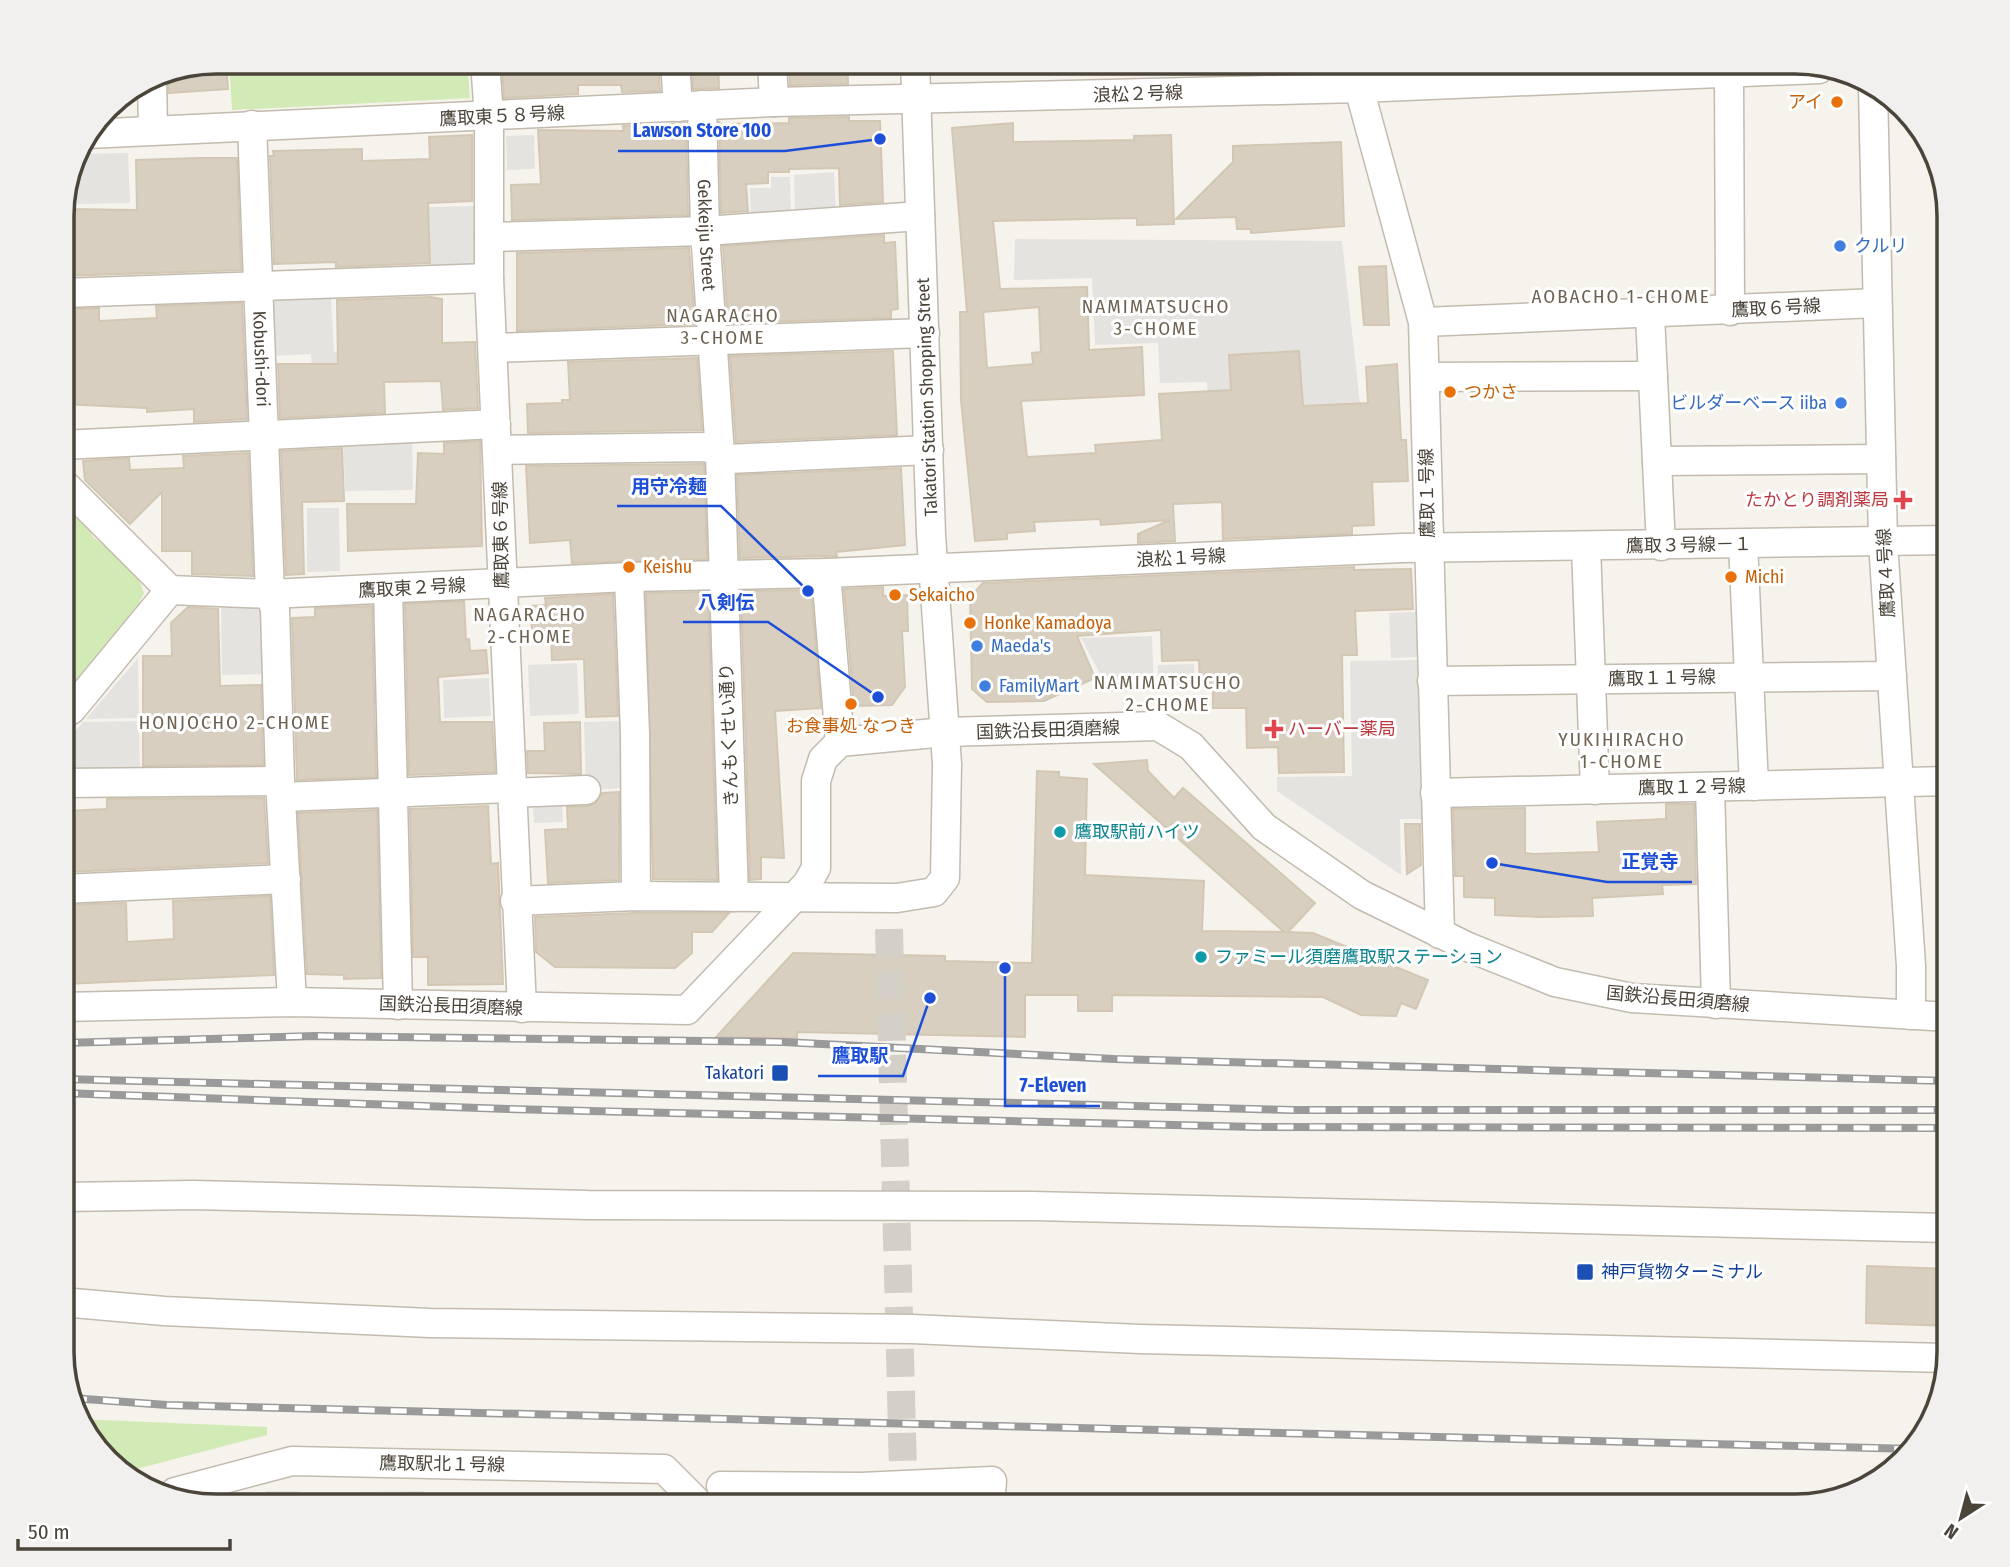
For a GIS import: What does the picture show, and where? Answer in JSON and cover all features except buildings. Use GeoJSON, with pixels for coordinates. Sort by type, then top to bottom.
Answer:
{"type":"FeatureCollection","features":[{"type":"Feature","properties":{"kind":"street","name":"鷹取東６号線"},"geometry":{"type":"LineString","coordinates":[[486,74],[489,117],[489,278],[510,791],[522,1009]]}},
{"type":"Feature","properties":{"kind":"street","name":"Gekkeiju Street"},"geometry":{"type":"LineString","coordinates":[[679,74],[690,106],[705,232],[720,454],[724,574]]}},
{"type":"Feature","properties":{"kind":"street"},"geometry":{"type":"LineString","coordinates":[[773,74],[774,102]]}},
{"type":"Feature","properties":{"kind":"street","name":"Takatori Station Shopping Street"},"geometry":{"type":"LineString","coordinates":[[916,74],[933,568],[945,732]]}},
{"type":"Feature","properties":{"kind":"street","name":"浪松２号線"},"geometry":{"type":"LineString","coordinates":[[917,100],[1358,75],[1544,74]]}},
{"type":"Feature","properties":{"kind":"street"},"geometry":{"type":"LineString","coordinates":[[1729,74],[1730,311]]}},
{"type":"Feature","properties":{"kind":"street","name":"鷹取１号線"},"geometry":{"type":"LineString","coordinates":[[1358,75],[1423,322],[1440,934]]}},
{"type":"Feature","properties":{"kind":"street"},"geometry":{"type":"LineString","coordinates":[[152,88],[153,130]]}},
{"type":"Feature","properties":{"kind":"street","name":"鷹取４号線"},"geometry":{"type":"LineString","coordinates":[[1873,98],[1883,542],[1911,967],[1911,1015]]}},
{"type":"Feature","properties":{"kind":"street","name":"鷹取東５８号線"},"geometry":{"type":"LineString","coordinates":[[100,133],[774,102],[917,100]]}},
{"type":"Feature","properties":{"kind":"street","name":"Kobushi-dori"},"geometry":{"type":"LineString","coordinates":[[252,125],[270,594],[275,609],[292,1002]]}},
{"type":"Feature","properties":{"kind":"street"},"geometry":{"type":"LineString","coordinates":[[489,237],[705,232],[920,216]]}},
{"type":"Feature","properties":{"kind":"street"},"geometry":{"type":"LineString","coordinates":[[74,293],[489,278]]}},
{"type":"Feature","properties":{"kind":"street","name":"鷹取６号線"},"geometry":{"type":"LineString","coordinates":[[1423,322],[1650,315],[1877,303]]}},
{"type":"Feature","properties":{"kind":"street"},"geometry":{"type":"LineString","coordinates":[[1650,315],[1661,546]]}},
{"type":"Feature","properties":{"kind":"street"},"geometry":{"type":"LineString","coordinates":[[493,348],[925,333]]}},
{"type":"Feature","properties":{"kind":"street"},"geometry":{"type":"LineString","coordinates":[[1425,377],[1653,376]]}},
{"type":"Feature","properties":{"kind":"street"},"geometry":{"type":"LineString","coordinates":[[74,444],[264,433],[497,437],[708,447],[728,458],[929,450]]}},
{"type":"Feature","properties":{"kind":"street"},"geometry":{"type":"LineString","coordinates":[[1657,461],[1881,459]]}},
{"type":"Feature","properties":{"kind":"street"},"geometry":{"type":"LineString","coordinates":[[74,494],[170,590],[74,706]]}},
{"type":"Feature","properties":{"kind":"street","name":"鷹取３号線－１"},"geometry":{"type":"LineString","coordinates":[[1429,549],[1937,540]]}},
{"type":"Feature","properties":{"kind":"street"},"geometry":{"type":"LineString","coordinates":[[1743,544],[1754,786]]}},
{"type":"Feature","properties":{"kind":"street"},"geometry":{"type":"LineString","coordinates":[[1586,547],[1595,790]]}},
{"type":"Feature","properties":{"kind":"street","name":"浪松１号線"},"geometry":{"type":"LineString","coordinates":[[933,568],[1429,549]]}},
{"type":"Feature","properties":{"kind":"street","name":"鷹取東２号線"},"geometry":{"type":"LineString","coordinates":[[170,590],[270,594],[629,577],[933,568]]}},
{"type":"Feature","properties":{"kind":"street"},"geometry":{"type":"LineString","coordinates":[[826,573],[840,742]]}},
{"type":"Feature","properties":{"kind":"street","name":"きんもくせい通り"},"geometry":{"type":"LineString","coordinates":[[724,574],[734,897]]}},
{"type":"Feature","properties":{"kind":"street"},"geometry":{"type":"LineString","coordinates":[[629,577],[635,734],[636,896]]}},
{"type":"Feature","properties":{"kind":"street"},"geometry":{"type":"LineString","coordinates":[[388,589],[398,1005]]}},
{"type":"Feature","properties":{"kind":"street","name":"鷹取１１号線"},"geometry":{"type":"LineString","coordinates":[[1432,681],[1892,676]]}},
{"type":"Feature","properties":{"kind":"street","name":"国鉄沿長田須磨線"},"geometry":{"type":"LineString","coordinates":[[74,1007],[292,1002],[522,1009],[687,1010],[807,884],[816,868],[816,780],[823,759],[840,742],[945,732],[1158,726],[1191,746],[1264,827],[1362,895],[1440,934],[1555,982],[1632,998],[1937,1016]]}},
{"type":"Feature","properties":{"kind":"street"},"geometry":{"type":"LineString","coordinates":[[515,901],[636,896],[897,898],[934,892],[945,878],[945,732]]}},
{"type":"Feature","properties":{"kind":"street","name":"鷹取１２号線"},"geometry":{"type":"LineString","coordinates":[[1435,793],[1937,781]]}},
{"type":"Feature","properties":{"kind":"street"},"geometry":{"type":"LineString","coordinates":[[74,783],[281,789],[392,804],[510,791],[586,790]]}},
{"type":"Feature","properties":{"kind":"street"},"geometry":{"type":"LineString","coordinates":[[1710,786],[1716,1004]]}},
{"type":"Feature","properties":{"kind":"street"},"geometry":{"type":"LineString","coordinates":[[74,888],[286,879]]}},
{"type":"Feature","properties":{"kind":"street"},"geometry":{"type":"LineString","coordinates":[[74,1197],[193,1195],[587,1205],[1047,1207],[1937,1228]]}},
{"type":"Feature","properties":{"kind":"street"},"geometry":{"type":"LineString","coordinates":[[74,1303],[164,1311],[430,1323],[912,1329],[1140,1339],[1936,1358]]}},
{"type":"Feature","properties":{"kind":"street","name":"鷹取駅北１号線"},"geometry":{"type":"LineString","coordinates":[[192,1491],[292,1461],[664,1469],[689,1494]]}},
{"type":"Feature","properties":{"kind":"street"},"geometry":{"type":"LineString","coordinates":[[721,1486],[903,1478],[992,1481],[991,1494]]}},
{"type":"Feature","properties":{"kind":"green space"},"geometry":{"type":"Polygon","coordinates":[[[230,74],[468,74],[470,98],[232,110],[230,74]]]}},
{"type":"Feature","properties":{"kind":"green space"},"geometry":{"type":"Polygon","coordinates":[[[74,511],[80,515],[93,537],[134,567],[144,593],[126,629],[74,690],[74,511]]]}},
{"type":"Feature","properties":{"kind":"green space"},"geometry":{"type":"Polygon","coordinates":[[[91,1420],[267,1427],[267,1435],[136,1469],[109,1445],[91,1420]]]}},
{"type":"Feature","properties":{"kind":"shaded area"},"geometry":{"type":"Polygon","coordinates":[[[534,135],[535,169],[507,170],[506,136],[534,135]]]}},
{"type":"Feature","properties":{"kind":"shaded area"},"geometry":{"type":"Polygon","coordinates":[[[128,153],[130,203],[77,204],[78,179],[88,154],[128,153]]]}},
{"type":"Feature","properties":{"kind":"shaded area"},"geometry":{"type":"Polygon","coordinates":[[[834,172],[836,213],[795,215],[794,175],[834,172]]]}},
{"type":"Feature","properties":{"kind":"shaded area"},"geometry":{"type":"Polygon","coordinates":[[[771,177],[790,177],[791,216],[751,217],[750,188],[771,188],[771,177]]]}},
{"type":"Feature","properties":{"kind":"shaded area"},"geometry":{"type":"Polygon","coordinates":[[[474,206],[476,270],[431,272],[429,207],[474,206]]]}},
{"type":"Feature","properties":{"kind":"shaded area"},"geometry":{"type":"Polygon","coordinates":[[[1015,239],[1342,241],[1363,431],[1209,436],[1207,382],[1160,383],[1158,343],[1095,345],[1092,278],[1014,280],[1015,239]]]}},
{"type":"Feature","properties":{"kind":"shaded area"},"geometry":{"type":"Polygon","coordinates":[[[331,298],[334,352],[345,352],[347,384],[313,386],[311,354],[271,356],[269,301],[331,298]]]}},
{"type":"Feature","properties":{"kind":"shaded area"},"geometry":{"type":"Polygon","coordinates":[[[412,435],[413,490],[345,491],[343,437],[412,435]]]}},
{"type":"Feature","properties":{"kind":"shaded area"},"geometry":{"type":"Polygon","coordinates":[[[307,508],[339,508],[340,571],[307,572],[307,508]]]}},
{"type":"Feature","properties":{"kind":"shaded area"},"geometry":{"type":"Polygon","coordinates":[[[266,605],[267,674],[222,675],[221,606],[266,605]]]}},
{"type":"Feature","properties":{"kind":"shaded area"},"geometry":{"type":"Polygon","coordinates":[[[1416,612],[1418,657],[1391,658],[1389,613],[1416,612]]]}},
{"type":"Feature","properties":{"kind":"shaded area"},"geometry":{"type":"Polygon","coordinates":[[[1152,636],[1154,691],[1110,692],[1081,638],[1152,636]]]}},
{"type":"Feature","properties":{"kind":"shaded area"},"geometry":{"type":"Polygon","coordinates":[[[138,658],[139,718],[86,719],[138,658]]]}},
{"type":"Feature","properties":{"kind":"shaded area"},"geometry":{"type":"Polygon","coordinates":[[[1420,660],[1423,819],[1400,819],[1401,875],[1277,791],[1277,777],[1352,776],[1350,661],[1420,660]]]}},
{"type":"Feature","properties":{"kind":"shaded area"},"geometry":{"type":"Polygon","coordinates":[[[577,663],[579,714],[530,716],[528,665],[577,663]]]}},
{"type":"Feature","properties":{"kind":"shaded area"},"geometry":{"type":"Polygon","coordinates":[[[1194,664],[1195,688],[1158,690],[1158,665],[1194,664]]]}},
{"type":"Feature","properties":{"kind":"shaded area"},"geometry":{"type":"Polygon","coordinates":[[[489,678],[491,716],[444,718],[443,680],[489,678]]]}},
{"type":"Feature","properties":{"kind":"shaded area"},"geometry":{"type":"Polygon","coordinates":[[[139,721],[140,773],[74,775],[74,733],[83,722],[139,721]]]}},
{"type":"Feature","properties":{"kind":"shaded area"},"geometry":{"type":"Polygon","coordinates":[[[620,721],[623,788],[586,790],[584,722],[620,721]]]}},
{"type":"Feature","properties":{"kind":"shaded area"},"geometry":{"type":"Polygon","coordinates":[[[561,788],[563,822],[534,823],[532,789],[561,788]]]}},
{"type":"Feature","properties":{"kind":"shaded area"},"geometry":{"type":"Polygon","coordinates":[[[266,1491],[300,1491],[300,1494],[266,1494],[266,1491]]]}},
{"type":"Feature","properties":{"kind":"shaded area"},"geometry":{"type":"Polygon","coordinates":[[[424,1491],[424,1494],[357,1494],[424,1491]]]}},
{"type":"Feature","properties":{"kind":"tunnel"},"geometry":{"type":"LineString","coordinates":[[889,929],[903,1471]]}},
{"type":"Feature","properties":{"kind":"railway"},"geometry":{"type":"LineString","coordinates":[[74,1043],[315,1036],[783,1042],[1114,1059],[1937,1081]]}},
{"type":"Feature","properties":{"kind":"railway"},"geometry":{"type":"LineString","coordinates":[[74,1079],[1293,1110],[1937,1110]]}},
{"type":"Feature","properties":{"kind":"railway"},"geometry":{"type":"LineString","coordinates":[[74,1093],[508,1109],[1257,1127],[1937,1128]]}},
{"type":"Feature","properties":{"kind":"railway"},"geometry":{"type":"LineString","coordinates":[[82,1399],[167,1405],[1898,1449]]}},
{"type":"Feature","properties":{"kind":"place","name":"アイ"},"geometry":{"type":"Point","coordinates":[1837,102]}},
{"type":"Feature","properties":{"kind":"place","name":"Lawson Store 100"},"geometry":{"type":"Point","coordinates":[880,139]}},
{"type":"Feature","properties":{"kind":"place","name":"クルリ"},"geometry":{"type":"Point","coordinates":[1840,246]}},
{"type":"Feature","properties":{"kind":"place","name":"つかさ"},"geometry":{"type":"Point","coordinates":[1450,392]}},
{"type":"Feature","properties":{"kind":"place","name":"ビルダーベース iiba"},"geometry":{"type":"Point","coordinates":[1841,403]}},
{"type":"Feature","properties":{"kind":"place","name":"たかとり調剤薬局"},"geometry":{"type":"Point","coordinates":[1903,500]}},
{"type":"Feature","properties":{"kind":"place","name":"Keishu"},"geometry":{"type":"Point","coordinates":[629,567]}},
{"type":"Feature","properties":{"kind":"place","name":"Michi"},"geometry":{"type":"Point","coordinates":[1731,577]}},
{"type":"Feature","properties":{"kind":"place","name":"用守冷麺"},"geometry":{"type":"Point","coordinates":[808,591]}},
{"type":"Feature","properties":{"kind":"place","name":"Sekaicho"},"geometry":{"type":"Point","coordinates":[895,595]}},
{"type":"Feature","properties":{"kind":"place","name":"Honke Kamadoya"},"geometry":{"type":"Point","coordinates":[970,623]}},
{"type":"Feature","properties":{"kind":"place","name":"Maeda's"},"geometry":{"type":"Point","coordinates":[977,646]}},
{"type":"Feature","properties":{"kind":"place","name":"FamilyMart"},"geometry":{"type":"Point","coordinates":[985,686]}},
{"type":"Feature","properties":{"kind":"place","name":"八剣伝"},"geometry":{"type":"Point","coordinates":[878,697]}},
{"type":"Feature","properties":{"kind":"place","name":"お食事処 なつき"},"geometry":{"type":"Point","coordinates":[851,704]}},
{"type":"Feature","properties":{"kind":"place","name":"ハーバー薬局"},"geometry":{"type":"Point","coordinates":[1274,729]}},
{"type":"Feature","properties":{"kind":"place","name":"鷹取駅前ハイツ"},"geometry":{"type":"Point","coordinates":[1060,832]}},
{"type":"Feature","properties":{"kind":"place","name":"正覚寺"},"geometry":{"type":"Point","coordinates":[1492,863]}},
{"type":"Feature","properties":{"kind":"place","name":"ファミール須磨鷹取駅ステーション"},"geometry":{"type":"Point","coordinates":[1201,957]}},
{"type":"Feature","properties":{"kind":"place","name":"7-Eleven"},"geometry":{"type":"Point","coordinates":[1005,968]}},
{"type":"Feature","properties":{"kind":"place","name":"鷹取駅"},"geometry":{"type":"Point","coordinates":[930,998]}},
{"type":"Feature","properties":{"kind":"place","name":"Takatori"},"geometry":{"type":"Point","coordinates":[780,1073]}},
{"type":"Feature","properties":{"kind":"place","name":"神戸貨物ターミナル"},"geometry":{"type":"Point","coordinates":[1585,1272]}},
{"type":"Feature","properties":{"kind":"district","name":"AOBACHO 1-CHOME"},"geometry":{"type":"Point","coordinates":[1621,296]}},
{"type":"Feature","properties":{"kind":"district","name":"NAMIMATSUCHO 3-CHOME"},"geometry":{"type":"Point","coordinates":[1156,317]}},
{"type":"Feature","properties":{"kind":"district","name":"NAGARACHO 3-CHOME"},"geometry":{"type":"Point","coordinates":[723,326]}},
{"type":"Feature","properties":{"kind":"district","name":"NAGARACHO 2-CHOME"},"geometry":{"type":"Point","coordinates":[530,625]}},
{"type":"Feature","properties":{"kind":"district","name":"NAMIMATSUCHO 2-CHOME"},"geometry":{"type":"Point","coordinates":[1168,693]}},
{"type":"Feature","properties":{"kind":"district","name":"HONJOCHO 2-CHOME"},"geometry":{"type":"Point","coordinates":[235,722]}},
{"type":"Feature","properties":{"kind":"district","name":"YUKIHIRACHO 1-CHOME"},"geometry":{"type":"Point","coordinates":[1622,750]}}]}
